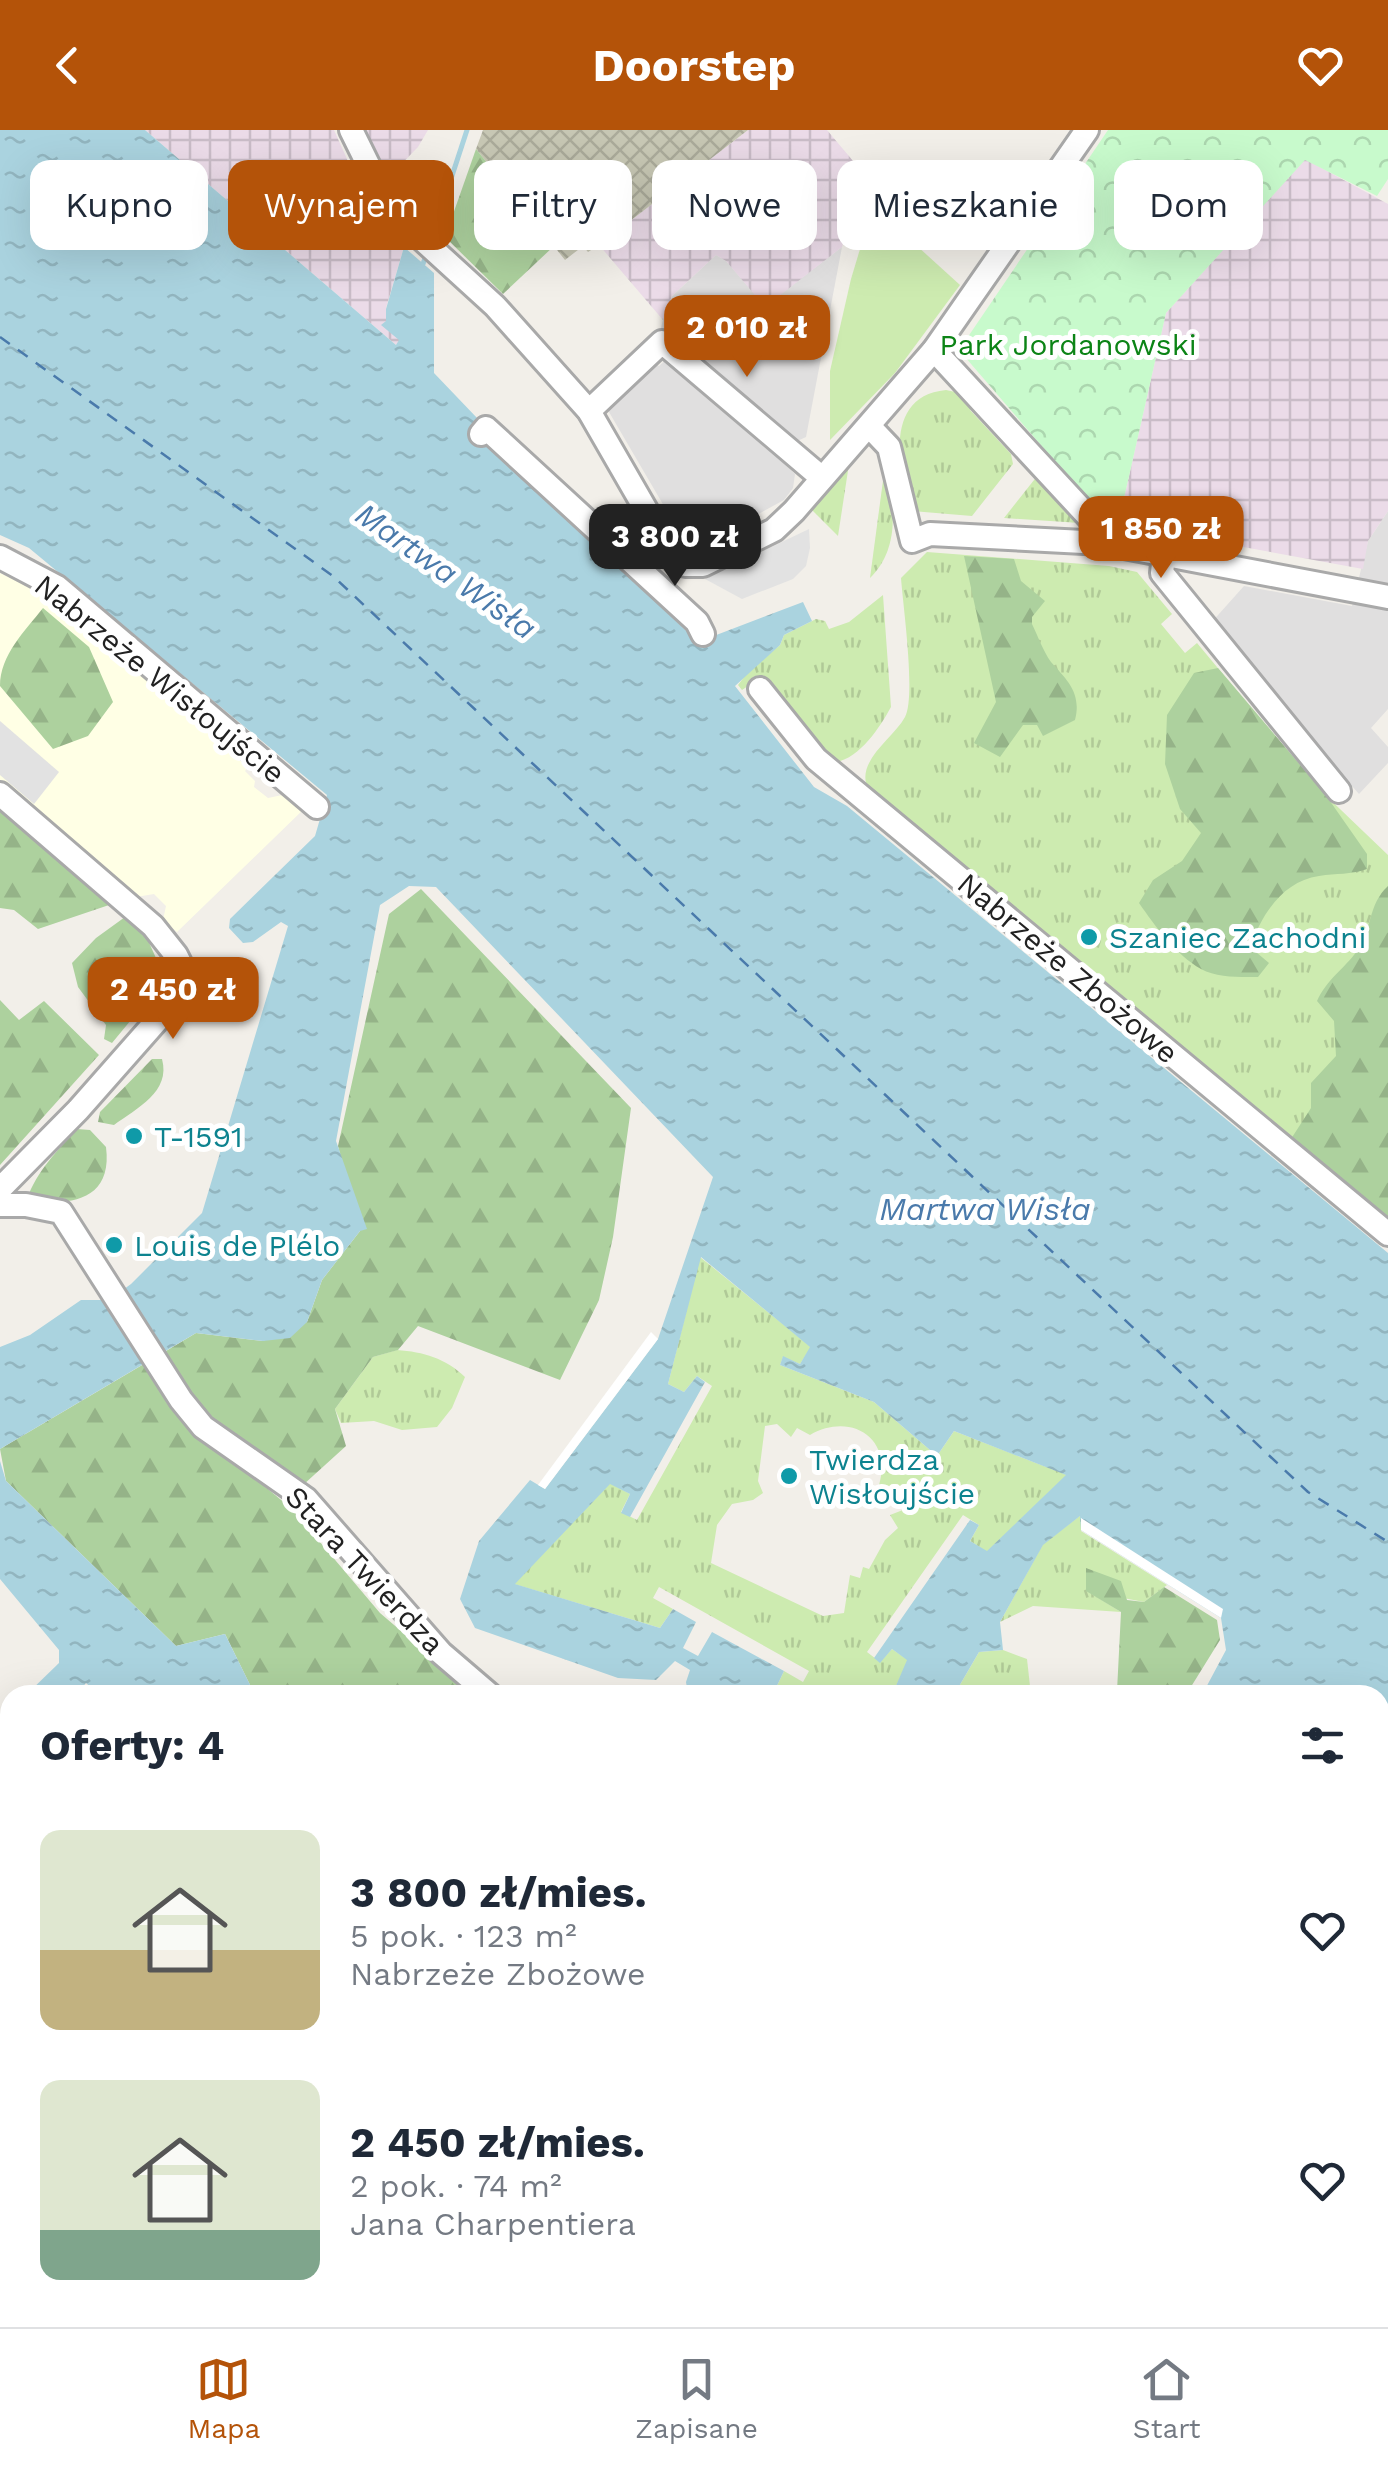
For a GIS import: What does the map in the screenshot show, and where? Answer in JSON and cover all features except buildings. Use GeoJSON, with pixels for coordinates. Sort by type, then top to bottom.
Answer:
{"type":"FeatureCollection","features":[{"type":"Feature","properties":{"kind":"street"},"geometry":{"type":"LineString","coordinates":[[351,130],[391,211],[496,306],[589,411],[672,555],[685,565],[703,565],[774,530],[934,350],[1087,130]]}},
{"type":"Feature","properties":{"kind":"street"},"geometry":{"type":"LineString","coordinates":[[589,411],[662,342],[822,478]]}},
{"type":"Feature","properties":{"kind":"street"},"geometry":{"type":"LineString","coordinates":[[934,350],[1097,526],[1103,543]]}},
{"type":"Feature","properties":{"kind":"street"},"geometry":{"type":"LineString","coordinates":[[870,426],[889,447],[912,541],[930,534],[1103,543],[1388,597]]}},
{"type":"Feature","properties":{"kind":"street"},"geometry":{"type":"LineString","coordinates":[[481,434],[486,428],[697,622],[704,634]]}},
{"type":"Feature","properties":{"kind":"street"},"geometry":{"type":"LineString","coordinates":[[1164,555],[1162,573],[1339,792]]}},
{"type":"Feature","properties":{"kind":"street","name":"Nabrzeże Wisłoujście"},"geometry":{"type":"LineString","coordinates":[[0,557],[56,587],[317,807]]}},
{"type":"Feature","properties":{"kind":"street","name":"Nabrzeże Zbożowe"},"geometry":{"type":"LineString","coordinates":[[760,690],[816,760],[1388,1234]]}},
{"type":"Feature","properties":{"kind":"street"},"geometry":{"type":"LineString","coordinates":[[0,794],[153,926],[176,955],[190,983],[78,1110],[0,1189]]}},
{"type":"Feature","properties":{"kind":"street","name":"Stara Twierdza"},"geometry":{"type":"LineString","coordinates":[[0,1206],[26,1205],[61,1212],[181,1400],[203,1427],[306,1499],[441,1654],[478,1685]]}},
{"type":"Feature","properties":{"kind":"shaded area"},"geometry":{"type":"Polygon","coordinates":[[[145,130],[334,130],[347,160],[228,160],[228,201],[208,184],[208,160],[180,160],[145,130]]]}},
{"type":"Feature","properties":{"kind":"shaded area"},"geometry":{"type":"Polygon","coordinates":[[[361,130],[428,130],[405,160],[376,160],[361,130]]]}},
{"type":"Feature","properties":{"kind":"shaded area"},"geometry":{"type":"Polygon","coordinates":[[[483,130],[748,130],[709,160],[652,160],[652,204],[632,220],[632,160],[485,160],[476,149],[483,130]]]}},
{"type":"Feature","properties":{"kind":"shaded area"},"geometry":{"type":"Polygon","coordinates":[[[748,130],[827,130],[852,160],[837,160],[838,250],[765,307],[726,261],[716,255],[672,296],[663,320],[603,250],[632,250],[632,220],[652,204],[652,250],[817,250],[817,160],[709,160],[748,130]]]}},
{"type":"Feature","properties":{"kind":"shaded area"},"geometry":{"type":"Polygon","coordinates":[[[1305,159],[1388,204],[1388,511],[1368,541],[1363,569],[1161,532],[1122,507],[1166,313],[1223,250],[1263,250],[1263,206],[1305,159]]]}},
{"type":"Feature","properties":{"kind":"shaded area"},"geometry":{"type":"Polygon","coordinates":[[[285,250],[403,250],[386,308],[386,321],[400,340],[396,345],[285,250]]]}},
{"type":"Feature","properties":{"kind":"shaded area"},"geometry":{"type":"Polygon","coordinates":[[[557,250],[578,250],[565,260],[557,250]]]}},
{"type":"Feature","properties":{"kind":"shaded area"},"geometry":{"type":"Polygon","coordinates":[[[841,250],[806,437],[793,443],[660,331],[672,296],[716,255],[726,261],[765,306],[841,250]]]}},
{"type":"Feature","properties":{"kind":"shaded area"},"geometry":{"type":"Polygon","coordinates":[[[670,356],[795,474],[793,488],[784,500],[694,549],[678,530],[609,412],[610,404],[654,363],[659,366],[670,356]]]}},
{"type":"Feature","properties":{"kind":"shaded area"},"geometry":{"type":"Polygon","coordinates":[[[1388,511],[1388,709],[1371,728],[1388,747],[1388,763],[1359,794],[1210,624],[1244,586],[1352,606],[1368,541],[1388,511]]]}},
{"type":"Feature","properties":{"kind":"shaded area"},"geometry":{"type":"Polygon","coordinates":[[[809,529],[806,566],[793,579],[742,599],[705,579],[809,529]]]}},
{"type":"Feature","properties":{"kind":"shaded area"},"geometry":{"type":"Polygon","coordinates":[[[0,573],[45,595],[250,765],[245,771],[255,781],[254,787],[268,798],[287,794],[306,807],[177,932],[163,920],[166,906],[154,894],[136,897],[0,782],[0,573]]]}},
{"type":"Feature","properties":{"kind":"shaded area"},"geometry":{"type":"Polygon","coordinates":[[[0,721],[59,772],[34,804],[0,775],[0,721]]]}},
{"type":"Feature","properties":{"kind":"green space","name":"Park Jordanowski"},"geometry":{"type":"Polygon","coordinates":[[[1108,130],[1388,130],[1388,179],[1377,196],[1305,160],[1263,206],[1263,160],[1114,160],[1114,250],[1223,250],[1166,313],[1122,507],[1100,514],[959,350],[1027,250],[1094,250],[1094,160],[1088,160],[1108,130]]]}},
{"type":"Feature","properties":{"kind":"green space"},"geometry":{"type":"Polygon","coordinates":[[[476,149],[485,160],[474,160],[474,250],[550,250],[503,294],[454,246],[454,211],[476,149]]]}},
{"type":"Feature","properties":{"kind":"green space"},"geometry":{"type":"Polygon","coordinates":[[[860,250],[921,250],[960,285],[895,373],[830,440],[830,371],[860,250]]]}},
{"type":"Feature","properties":{"kind":"green space"},"geometry":{"type":"Polygon","coordinates":[[[946,390],[960,393],[975,404],[970,410],[1011,454],[1013,464],[972,516],[912,511],[903,476],[900,437],[904,420],[912,406],[926,395],[946,390]]]}},
{"type":"Feature","properties":{"kind":"green space"},"geometry":{"type":"Polygon","coordinates":[[[849,464],[838,536],[809,507],[849,464]]]}},
{"type":"Feature","properties":{"kind":"green space"},"geometry":{"type":"Polygon","coordinates":[[[884,473],[891,500],[892,528],[886,555],[870,578],[884,473]]]}},
{"type":"Feature","properties":{"kind":"green space"},"geometry":{"type":"Polygon","coordinates":[[[1038,475],[1080,523],[1004,518],[1038,475]]]}},
{"type":"Feature","properties":{"kind":"green space"},"geometry":{"type":"Polygon","coordinates":[[[927,552],[1109,566],[1137,572],[1172,614],[1161,624],[1185,653],[1197,643],[1317,787],[1388,855],[1388,1224],[936,849],[898,810],[877,799],[868,789],[865,779],[871,760],[905,717],[908,706],[901,578],[927,552]]]}},
{"type":"Feature","properties":{"kind":"green space"},"geometry":{"type":"Polygon","coordinates":[[[964,556],[1014,559],[1021,581],[1045,601],[1032,617],[1032,624],[1048,658],[1072,688],[1076,702],[1075,720],[1043,736],[1037,725],[1023,725],[1000,757],[974,743],[996,702],[964,556]]]}},
{"type":"Feature","properties":{"kind":"green space"},"geometry":{"type":"Polygon","coordinates":[[[883,595],[891,707],[861,748],[836,762],[748,686],[742,690],[738,685],[780,645],[784,635],[816,619],[825,621],[829,629],[849,622],[883,595]]]}},
{"type":"Feature","properties":{"kind":"green space"},"geometry":{"type":"Polygon","coordinates":[[[43,608],[89,647],[113,702],[88,736],[53,749],[0,686],[9,654],[43,608]]]}},
{"type":"Feature","properties":{"kind":"green space"},"geometry":{"type":"Polygon","coordinates":[[[1218,668],[1325,794],[1367,854],[1367,869],[1306,879],[1276,901],[1250,947],[1269,963],[1258,977],[1221,975],[1201,969],[1175,948],[1139,903],[1153,880],[1182,861],[1201,833],[1180,809],[1165,764],[1167,715],[1194,673],[1218,668]]]}},
{"type":"Feature","properties":{"kind":"green space"},"geometry":{"type":"Polygon","coordinates":[[[0,803],[115,903],[38,929],[14,910],[0,908],[0,803]]]}},
{"type":"Feature","properties":{"kind":"green space"},"geometry":{"type":"Polygon","coordinates":[[[1388,886],[1388,1224],[1289,1142],[1311,1108],[1311,1083],[1336,1056],[1334,1021],[1317,1001],[1357,951],[1377,901],[1388,886]]]}},
{"type":"Feature","properties":{"kind":"green space"},"geometry":{"type":"Polygon","coordinates":[[[421,889],[631,1108],[613,1237],[599,1300],[560,1380],[418,1326],[398,1350],[373,1357],[335,1409],[346,1446],[303,1485],[199,1412],[161,1354],[196,1333],[263,1341],[307,1322],[322,1280],[360,1231],[338,1146],[389,914],[421,889]]]}},
{"type":"Feature","properties":{"kind":"green space"},"geometry":{"type":"Polygon","coordinates":[[[125,917],[147,938],[160,967],[150,997],[112,1043],[104,1039],[106,1025],[78,987],[72,963],[96,938],[125,917]]]}},
{"type":"Feature","properties":{"kind":"green space"},"geometry":{"type":"Polygon","coordinates":[[[0,1000],[19,1020],[44,1001],[99,1055],[0,1165],[0,1000]]]}},
{"type":"Feature","properties":{"kind":"green space"},"geometry":{"type":"Polygon","coordinates":[[[152,1059],[162,1059],[162,1081],[157,1090],[114,1125],[98,1122],[100,1112],[152,1059]]]}},
{"type":"Feature","properties":{"kind":"green space"},"geometry":{"type":"Polygon","coordinates":[[[77,1129],[90,1130],[106,1147],[103,1179],[85,1196],[72,1200],[27,1199],[42,1170],[77,1129]]]}},
{"type":"Feature","properties":{"kind":"green space"},"geometry":{"type":"Polygon","coordinates":[[[700,1257],[811,1347],[800,1364],[783,1357],[780,1365],[874,1402],[937,1456],[954,1431],[1067,1475],[987,1552],[970,1541],[979,1525],[963,1515],[867,1652],[880,1662],[892,1649],[908,1660],[897,1685],[777,1685],[784,1671],[803,1682],[809,1671],[659,1587],[653,1598],[673,1609],[660,1628],[514,1584],[610,1483],[630,1494],[621,1512],[637,1520],[712,1386],[697,1376],[684,1392],[668,1384],[700,1257]],[[777,1424],[765,1426],[758,1481],[763,1493],[753,1500],[732,1504],[717,1525],[711,1563],[823,1616],[844,1613],[850,1575],[860,1578],[863,1567],[869,1569],[885,1540],[898,1528],[890,1515],[908,1508],[904,1494],[889,1493],[879,1485],[880,1454],[865,1433],[840,1426],[810,1435],[797,1428],[791,1437],[777,1424]]]}},
{"type":"Feature","properties":{"kind":"green space"},"geometry":{"type":"Polygon","coordinates":[[[397,1350],[434,1357],[465,1377],[452,1408],[437,1427],[402,1430],[374,1421],[341,1423],[335,1409],[373,1357],[397,1350]]]}},
{"type":"Feature","properties":{"kind":"green space"},"geometry":{"type":"Polygon","coordinates":[[[149,1361],[200,1433],[292,1509],[380,1613],[464,1685],[250,1685],[225,1634],[176,1646],[6,1481],[0,1449],[149,1361]]]}},
{"type":"Feature","properties":{"kind":"green space"},"geometry":{"type":"Polygon","coordinates":[[[1081,1515],[1081,1531],[1167,1585],[1144,1602],[1087,1591],[1121,1612],[1033,1606],[1000,1622],[1043,1544],[1081,1515]]]}},
{"type":"Feature","properties":{"kind":"green space"},"geometry":{"type":"Polygon","coordinates":[[[1086,1568],[1121,1581],[1127,1600],[1144,1602],[1164,1587],[1217,1620],[1220,1640],[1192,1685],[1117,1685],[1121,1612],[1086,1591],[1086,1568]]]}},
{"type":"Feature","properties":{"kind":"green space"},"geometry":{"type":"Polygon","coordinates":[[[1003,1650],[1027,1659],[1030,1685],[960,1685],[979,1652],[1003,1650]]]}},
{"type":"Feature","properties":{"kind":"water","name":"Martwa Wisła"},"geometry":{"type":"Polygon","coordinates":[[[0,130],[145,130],[180,160],[30,160],[30,250],[208,250],[208,184],[228,201],[228,250],[285,250],[396,345],[399,340],[381,325],[386,321],[403,250],[407,250],[434,273],[434,373],[478,419],[473,425],[481,434],[698,642],[803,602],[812,621],[784,635],[780,645],[735,686],[814,787],[847,806],[1388,1253],[1388,1685],[1207,1685],[1226,1650],[1221,1618],[1081,1530],[1080,1516],[1043,1545],[1000,1622],[1003,1650],[979,1652],[960,1685],[896,1685],[907,1660],[892,1649],[880,1663],[874,1658],[970,1520],[979,1525],[970,1541],[987,1551],[1066,1475],[954,1431],[937,1456],[874,1402],[780,1365],[783,1356],[800,1364],[810,1347],[701,1257],[668,1384],[684,1392],[697,1376],[705,1382],[630,1517],[621,1513],[630,1494],[610,1484],[515,1584],[660,1628],[673,1609],[696,1622],[683,1648],[698,1656],[712,1632],[784,1671],[777,1685],[686,1685],[690,1670],[675,1661],[656,1680],[618,1678],[475,1628],[460,1599],[479,1541],[530,1480],[545,1489],[658,1339],[713,1177],[436,887],[409,886],[380,905],[336,1141],[367,1229],[360,1231],[322,1280],[307,1322],[290,1338],[263,1341],[196,1333],[0,1449],[0,1347],[30,1335],[81,1300],[109,1300],[131,1284],[202,1213],[288,926],[281,922],[253,942],[243,943],[229,928],[230,919],[315,836],[327,795],[29,548],[0,535],[0,130]]]}},
{"type":"Feature","properties":{"kind":"water"},"geometry":{"type":"Polygon","coordinates":[[[0,1461],[6,1481],[176,1646],[225,1634],[250,1685],[36,1685],[59,1663],[59,1650],[0,1579],[0,1461]]]}},
{"type":"Feature","properties":{"kind":"pier"},"geometry":{"type":"Polygon","coordinates":[[[651,1332],[658,1339],[545,1489],[538,1485],[651,1332]]]}},
{"type":"Feature","properties":{"kind":"pier"},"geometry":{"type":"Polygon","coordinates":[[[1081,1518],[1223,1609],[1221,1618],[1081,1530],[1081,1518]]]}},
{"type":"Feature","properties":{"kind":"waterway"},"geometry":{"type":"LineString","coordinates":[[454,170],[467,130]]}},
{"type":"Feature","properties":{"kind":"waterway"},"geometry":{"type":"LineString","coordinates":[[423,264],[427,252]]}},
{"type":"Feature","properties":{"kind":"ferry route"},"geometry":{"type":"LineString","coordinates":[[0,337],[333,576],[1308,1492],[1388,1542]]}},
{"type":"Feature","properties":{"kind":"place","name":"Szaniec Zachodni"},"geometry":{"type":"Point","coordinates":[1089,937]}},
{"type":"Feature","properties":{"kind":"place","name":"T-1591"},"geometry":{"type":"Point","coordinates":[134,1136]}},
{"type":"Feature","properties":{"kind":"place","name":"Louis de Plélo"},"geometry":{"type":"Point","coordinates":[114,1245]}},
{"type":"Feature","properties":{"kind":"place","name":"Twierdza Wisłoujście"},"geometry":{"type":"Point","coordinates":[789,1476]}}]}
